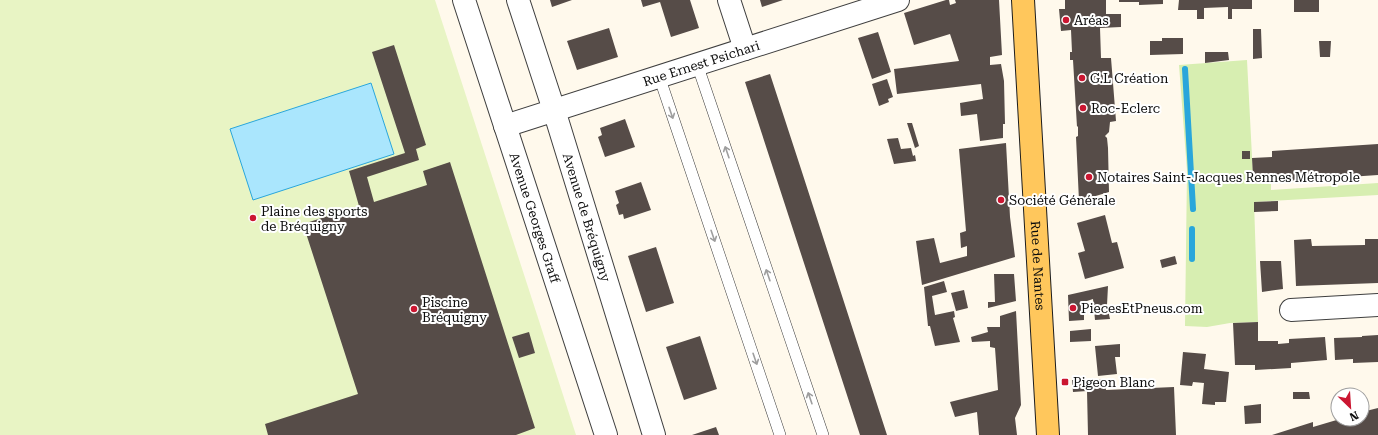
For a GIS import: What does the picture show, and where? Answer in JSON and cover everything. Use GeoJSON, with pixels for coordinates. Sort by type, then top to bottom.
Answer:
{"type":"FeatureCollection","features":[{"type":"Feature","properties":{"kind":"main road","name":"Rue de Nantes"},"geometry":{"type":"LineString","coordinates":[[1023,0],[1048,435]]}},
{"type":"Feature","properties":{"kind":"street","name":"Avenue Georges Graff"},"geometry":{"type":"LineString","coordinates":[[464,0],[606,435]]}},
{"type":"Feature","properties":{"kind":"street","name":"Avenue de Bréquigny"},"geometry":{"type":"LineString","coordinates":[[518,0],[554,110],[654,435]]}},
{"type":"Feature","properties":{"kind":"street"},"geometry":{"type":"LineString","coordinates":[[729,0],[745,49]]}},
{"type":"Feature","properties":{"kind":"street","name":"Rue Ernest Psichari"},"geometry":{"type":"LineString","coordinates":[[505,126],[745,49],[858,6],[898,0]]}},
{"type":"Feature","properties":{"kind":"street"},"geometry":{"type":"LineString","coordinates":[[1291,310],[1378,305]]}},
{"type":"Feature","properties":{"kind":"lane"},"geometry":{"type":"LineString","coordinates":[[697,64],[823,435]]}},
{"type":"Feature","properties":{"kind":"lane"},"geometry":{"type":"LineString","coordinates":[[659,76],[780,435]]}},
{"type":"Feature","properties":{"kind":"green space","name":"Plaine des sports de Bréquigny"},"geometry":{"type":"Polygon","coordinates":[[[0,0],[435,0],[576,435],[0,435],[0,0]]]}},
{"type":"Feature","properties":{"kind":"green space"},"geometry":{"type":"Polygon","coordinates":[[[1247,60],[1253,176],[1271,176],[1271,190],[1378,183],[1378,195],[1254,202],[1258,322],[1230,323],[1207,327],[1185,326],[1187,171],[1179,65],[1247,60]]]}},
{"type":"Feature","properties":{"kind":"water"},"geometry":{"type":"Polygon","coordinates":[[[371,83],[394,154],[253,200],[230,129],[371,83]]]}},
{"type":"Feature","properties":{"kind":"building"},"geometry":{"type":"Polygon","coordinates":[[[550,0],[572,0],[552,7],[550,0]]]}},
{"type":"Feature","properties":{"kind":"building"},"geometry":{"type":"Polygon","coordinates":[[[641,0],[690,0],[699,28],[671,37],[660,2],[643,7],[641,0]]]}},
{"type":"Feature","properties":{"kind":"building"},"geometry":{"type":"Polygon","coordinates":[[[760,0],[783,0],[762,7],[760,0]]]}},
{"type":"Feature","properties":{"kind":"building"},"geometry":{"type":"Polygon","coordinates":[[[949,0],[950,5],[956,3],[955,0],[999,0],[1002,55],[990,57],[990,65],[1001,64],[1004,81],[1005,124],[1003,124],[1003,138],[980,141],[977,114],[961,116],[960,103],[983,99],[981,84],[897,94],[894,69],[959,61],[950,34],[914,45],[904,13],[949,0]]]}},
{"type":"Feature","properties":{"kind":"building"},"geometry":{"type":"Polygon","coordinates":[[[1065,0],[1106,0],[1106,14],[1121,14],[1121,27],[1100,28],[1101,58],[1111,58],[1116,121],[1110,122],[1109,132],[1105,136],[1107,138],[1108,148],[1109,192],[1079,201],[1076,137],[1078,136],[1078,126],[1077,127],[1073,60],[1070,60],[1070,52],[1072,52],[1071,30],[1061,31],[1059,9],[1065,9],[1065,0]]]}},
{"type":"Feature","properties":{"kind":"building"},"geometry":{"type":"Polygon","coordinates":[[[1119,0],[1163,0],[1163,4],[1139,5],[1139,2],[1119,2],[1119,0]]]}},
{"type":"Feature","properties":{"kind":"building"},"geometry":{"type":"Polygon","coordinates":[[[1179,0],[1252,0],[1252,9],[1232,9],[1232,19],[1228,19],[1228,7],[1204,8],[1204,19],[1197,19],[1197,10],[1178,10],[1179,0]]]}},
{"type":"Feature","properties":{"kind":"building"},"geometry":{"type":"Polygon","coordinates":[[[1294,0],[1319,0],[1319,12],[1294,12],[1294,0]]]}},
{"type":"Feature","properties":{"kind":"building"},"geometry":{"type":"Polygon","coordinates":[[[609,28],[618,57],[577,70],[567,41],[609,28]]]}},
{"type":"Feature","properties":{"kind":"building"},"geometry":{"type":"Polygon","coordinates":[[[1253,29],[1261,29],[1262,58],[1253,59],[1253,29]]]}},
{"type":"Feature","properties":{"kind":"building"},"geometry":{"type":"Polygon","coordinates":[[[878,32],[891,72],[872,79],[858,38],[878,32]]]}},
{"type":"Feature","properties":{"kind":"building"},"geometry":{"type":"Polygon","coordinates":[[[1162,38],[1183,38],[1183,54],[1150,55],[1150,41],[1162,41],[1162,38]]]}},
{"type":"Feature","properties":{"kind":"building"},"geometry":{"type":"Polygon","coordinates":[[[1319,41],[1331,41],[1330,57],[1320,57],[1319,41]]]}},
{"type":"Feature","properties":{"kind":"building","name":"Piscine Bréquigny"},"geometry":{"type":"Polygon","coordinates":[[[394,45],[426,145],[416,149],[419,160],[367,177],[374,202],[427,185],[423,171],[450,162],[535,428],[516,435],[268,435],[265,424],[358,394],[303,224],[359,206],[349,171],[405,153],[372,52],[394,45]]]}},
{"type":"Feature","properties":{"kind":"building"},"geometry":{"type":"Polygon","coordinates":[[[1205,52],[1228,52],[1229,60],[1205,63],[1205,52]]]}},
{"type":"Feature","properties":{"kind":"building"},"geometry":{"type":"Polygon","coordinates":[[[770,74],[887,435],[860,435],[745,82],[770,74]]]}},
{"type":"Feature","properties":{"kind":"building"},"geometry":{"type":"Polygon","coordinates":[[[887,79],[893,97],[888,99],[889,102],[879,106],[872,84],[887,79]]]}},
{"type":"Feature","properties":{"kind":"building"},"geometry":{"type":"Polygon","coordinates":[[[625,119],[635,147],[605,157],[598,137],[602,135],[600,128],[625,119]]]}},
{"type":"Feature","properties":{"kind":"building"},"geometry":{"type":"Polygon","coordinates":[[[907,123],[912,123],[919,146],[915,148],[907,123]]]}},
{"type":"Feature","properties":{"kind":"building"},"geometry":{"type":"Polygon","coordinates":[[[898,138],[901,149],[911,148],[913,156],[915,155],[916,161],[894,164],[887,139],[898,138]]]}},
{"type":"Feature","properties":{"kind":"building"},"geometry":{"type":"Polygon","coordinates":[[[1006,143],[1010,217],[1015,257],[922,285],[916,241],[934,238],[940,263],[967,256],[967,246],[961,248],[960,233],[966,231],[959,149],[1006,143]]]}},
{"type":"Feature","properties":{"kind":"building"},"geometry":{"type":"Polygon","coordinates":[[[1378,144],[1378,175],[1274,182],[1272,181],[1273,176],[1253,177],[1252,158],[1272,157],[1272,151],[1378,144]]]}},
{"type":"Feature","properties":{"kind":"building"},"geometry":{"type":"Polygon","coordinates":[[[1242,151],[1250,151],[1250,159],[1242,159],[1242,151]]]}},
{"type":"Feature","properties":{"kind":"building"},"geometry":{"type":"Polygon","coordinates":[[[641,182],[651,210],[624,219],[623,214],[619,215],[616,205],[619,203],[615,191],[641,182]]]}},
{"type":"Feature","properties":{"kind":"building"},"geometry":{"type":"Polygon","coordinates":[[[1278,201],[1278,211],[1254,212],[1254,202],[1278,201]]]}},
{"type":"Feature","properties":{"kind":"building"},"geometry":{"type":"Polygon","coordinates":[[[1105,215],[1112,243],[1117,242],[1124,268],[1085,279],[1078,253],[1085,251],[1077,223],[1105,215]]]}},
{"type":"Feature","properties":{"kind":"building"},"geometry":{"type":"Polygon","coordinates":[[[1311,239],[1312,246],[1365,245],[1365,239],[1378,239],[1378,283],[1296,286],[1294,240],[1311,239]]]}},
{"type":"Feature","properties":{"kind":"building"},"geometry":{"type":"Polygon","coordinates":[[[656,247],[674,303],[646,312],[628,256],[656,247]]]}},
{"type":"Feature","properties":{"kind":"building"},"geometry":{"type":"Polygon","coordinates":[[[1175,256],[1177,264],[1162,268],[1160,260],[1175,256]]]}},
{"type":"Feature","properties":{"kind":"building"},"geometry":{"type":"Polygon","coordinates":[[[1260,261],[1281,261],[1283,289],[1262,292],[1260,261]]]}},
{"type":"Feature","properties":{"kind":"building"},"geometry":{"type":"Polygon","coordinates":[[[994,274],[1014,274],[1016,301],[988,308],[988,302],[995,302],[994,274]]]}},
{"type":"Feature","properties":{"kind":"building"},"geometry":{"type":"Polygon","coordinates":[[[944,281],[947,292],[932,296],[935,315],[954,311],[955,317],[953,318],[960,342],[935,346],[930,326],[928,326],[924,287],[944,281]]]}},
{"type":"Feature","properties":{"kind":"building"},"geometry":{"type":"Polygon","coordinates":[[[1108,286],[1107,305],[1110,319],[1095,320],[1093,299],[1084,302],[1084,320],[1069,321],[1068,295],[1108,286]]]}},
{"type":"Feature","properties":{"kind":"building"},"geometry":{"type":"Polygon","coordinates":[[[964,290],[968,308],[956,311],[951,293],[964,290]]]}},
{"type":"Feature","properties":{"kind":"building"},"geometry":{"type":"Polygon","coordinates":[[[1016,311],[1021,405],[1015,418],[1017,435],[979,435],[977,412],[955,417],[950,402],[998,390],[995,348],[990,347],[990,341],[972,342],[971,337],[988,332],[987,327],[1000,327],[1000,316],[1016,311]]]}},
{"type":"Feature","properties":{"kind":"building"},"geometry":{"type":"Polygon","coordinates":[[[1258,322],[1258,341],[1278,341],[1278,344],[1289,343],[1289,339],[1325,337],[1327,360],[1291,363],[1291,368],[1255,370],[1255,365],[1235,365],[1233,323],[1258,322]]]}},
{"type":"Feature","properties":{"kind":"building"},"geometry":{"type":"Polygon","coordinates":[[[1091,329],[1091,341],[1070,342],[1070,331],[1091,329]]]}},
{"type":"Feature","properties":{"kind":"building"},"geometry":{"type":"Polygon","coordinates":[[[529,332],[535,353],[519,358],[512,337],[529,332]]]}},
{"type":"Feature","properties":{"kind":"building"},"geometry":{"type":"Polygon","coordinates":[[[1378,335],[1378,362],[1353,363],[1353,359],[1335,360],[1334,338],[1378,335]]]}},
{"type":"Feature","properties":{"kind":"building"},"geometry":{"type":"Polygon","coordinates":[[[700,336],[717,389],[684,400],[666,347],[700,336]]]}},
{"type":"Feature","properties":{"kind":"building"},"geometry":{"type":"Polygon","coordinates":[[[1120,344],[1120,357],[1115,357],[1117,374],[1098,376],[1095,346],[1120,344]]]}},
{"type":"Feature","properties":{"kind":"building"},"geometry":{"type":"Polygon","coordinates":[[[1183,352],[1206,354],[1204,369],[1229,372],[1226,402],[1215,402],[1215,405],[1202,404],[1204,383],[1193,382],[1192,386],[1180,385],[1183,352]]]}},
{"type":"Feature","properties":{"kind":"building"},"geometry":{"type":"Polygon","coordinates":[[[1105,379],[1106,390],[1174,387],[1176,435],[1088,435],[1087,391],[1073,392],[1072,380],[1105,379]]]}},
{"type":"Feature","properties":{"kind":"building"},"geometry":{"type":"Polygon","coordinates":[[[1293,392],[1309,392],[1310,399],[1293,399],[1293,392]]]}},
{"type":"Feature","properties":{"kind":"building"},"geometry":{"type":"Polygon","coordinates":[[[1261,404],[1261,423],[1245,424],[1244,406],[1261,404]]]}},
{"type":"Feature","properties":{"kind":"building"},"geometry":{"type":"Polygon","coordinates":[[[1378,408],[1378,435],[1272,435],[1313,422],[1313,427],[1330,422],[1330,427],[1370,427],[1370,410],[1378,408]]]}},
{"type":"Feature","properties":{"kind":"building"},"geometry":{"type":"Polygon","coordinates":[[[716,427],[719,435],[692,435],[716,427]]]}},
{"type":"Feature","properties":{"kind":"waterway"},"geometry":{"type":"LineString","coordinates":[[1185,69],[1193,209]]}},
{"type":"Feature","properties":{"kind":"waterway"},"geometry":{"type":"LineString","coordinates":[[1192,229],[1192,259]]}},
{"type":"Feature","properties":{"kind":"place","name":"Aréas"},"geometry":{"type":"Point","coordinates":[1066,20]}},
{"type":"Feature","properties":{"kind":"place","name":"G.L Création"},"geometry":{"type":"Point","coordinates":[1082,78]}},
{"type":"Feature","properties":{"kind":"place","name":"Roc-Eclerc"},"geometry":{"type":"Point","coordinates":[1083,108]}},
{"type":"Feature","properties":{"kind":"place","name":"Notaires Saint-Jacques Rennes Métropole"},"geometry":{"type":"Point","coordinates":[1089,177]}},
{"type":"Feature","properties":{"kind":"place","name":"Société Générale"},"geometry":{"type":"Point","coordinates":[1001,200]}},
{"type":"Feature","properties":{"kind":"place","name":"Plaine des sports de Bréquigny"},"geometry":{"type":"Point","coordinates":[253,218]}},
{"type":"Feature","properties":{"kind":"place","name":"PiecesEtPneus.com"},"geometry":{"type":"Point","coordinates":[1073,308]}},
{"type":"Feature","properties":{"kind":"place","name":"Piscine Bréquigny"},"geometry":{"type":"Point","coordinates":[414,309]}},
{"type":"Feature","properties":{"kind":"place","name":"Pigeon Blanc"},"geometry":{"type":"Point","coordinates":[1065,382]}}]}
